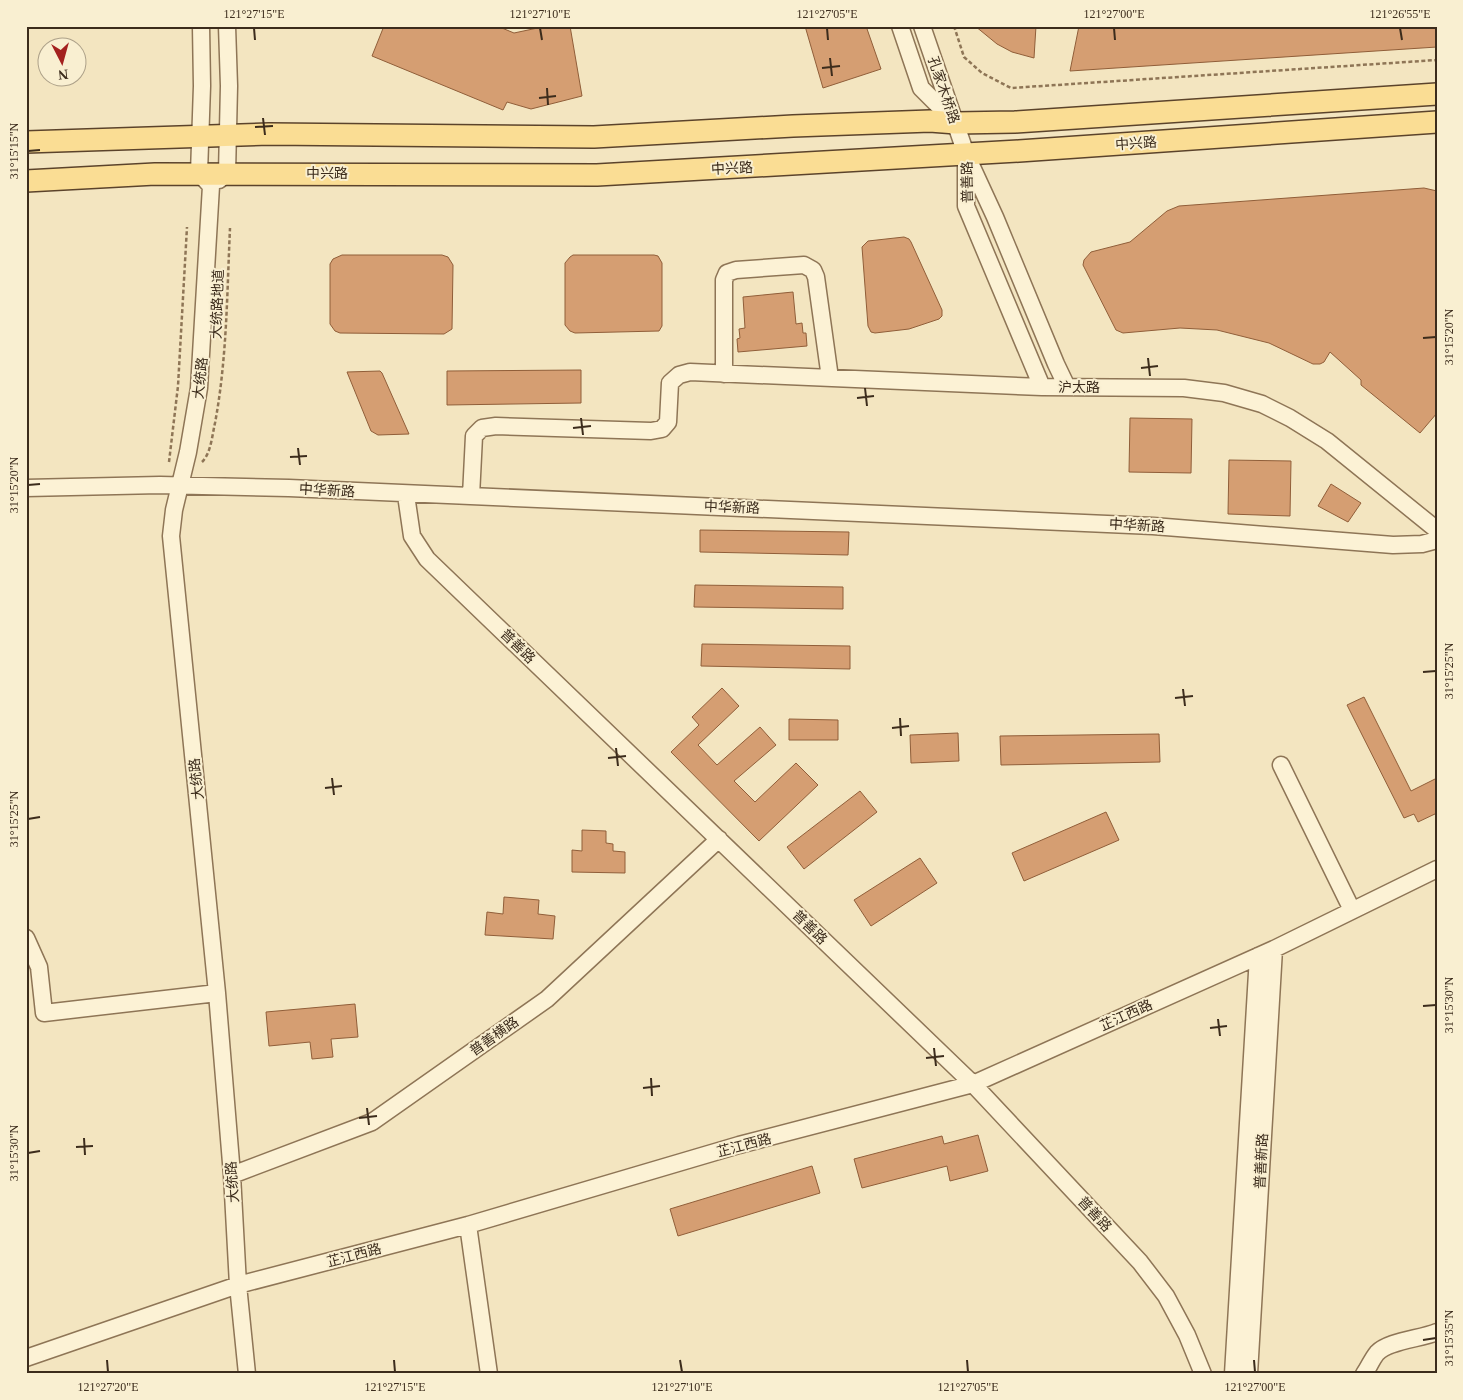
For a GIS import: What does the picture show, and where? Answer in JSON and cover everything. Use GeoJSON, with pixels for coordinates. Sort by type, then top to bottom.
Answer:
{"type":"FeatureCollection","features":[{"type":"Feature","properties":{"kind":"main road"},"geometry":{"type":"LineString","coordinates":[[26,142],[229,135],[594,137],[793,126],[930,121],[956,123],[1015,122],[1437,94]]}},
{"type":"Feature","properties":{"kind":"main road","name":"中兴路"},"geometry":{"type":"LineString","coordinates":[[26,181],[156,174],[212,178],[597,175],[966,154],[1437,122]]}},
{"type":"Feature","properties":{"kind":"street","name":"大统路"},"geometry":{"type":"LineString","coordinates":[[201,26],[201,136],[212,178],[200,388],[188,452],[174,510],[171,536],[217,993],[232,1175],[238,1285],[247,1374]]}},
{"type":"Feature","properties":{"kind":"street","name":"大统路"},"geometry":{"type":"LineString","coordinates":[[212,178],[229,135],[227,26]]}},
{"type":"Feature","properties":{"kind":"street"},"geometry":{"type":"LineString","coordinates":[[900,26],[921,88],[956,123]]}},
{"type":"Feature","properties":{"kind":"street","name":"孔家木桥路"},"geometry":{"type":"LineString","coordinates":[[922,26],[966,154]]}},
{"type":"Feature","properties":{"kind":"street","name":"普善路"},"geometry":{"type":"LineString","coordinates":[[966,154],[966,206],[1042,387]]}},
{"type":"Feature","properties":{"kind":"street","name":"普善路"},"geometry":{"type":"LineString","coordinates":[[966,154],[995,217],[1067,387]]}},
{"type":"Feature","properties":{"kind":"street"},"geometry":{"type":"LineString","coordinates":[[724,374],[724,280],[727,274],[736,270],[804,265],[812,270],[816,277],[830,378]]}},
{"type":"Feature","properties":{"kind":"street","name":"沪太路"},"geometry":{"type":"LineString","coordinates":[[470,496],[474,436],[482,428],[496,426],[650,431],[662,429],[668,422],[670,383],[679,375],[690,372],[1042,387],[1184,388],[1224,393],[1262,404],[1290,418],[1326,441],[1437,530]]}},
{"type":"Feature","properties":{"kind":"street","name":"中华新路"},"geometry":{"type":"LineString","coordinates":[[26,488],[179,485],[289,488],[406,495],[470,496],[1153,526],[1393,545],[1422,544],[1437,540]]}},
{"type":"Feature","properties":{"kind":"street","name":"普善路"},"geometry":{"type":"LineString","coordinates":[[406,495],[412,536],[427,559],[974,1084],[1140,1262],[1166,1296],[1187,1335],[1203,1374]]}},
{"type":"Feature","properties":{"kind":"street"},"geometry":{"type":"LineString","coordinates":[[1281,765],[1352,910]]}},
{"type":"Feature","properties":{"kind":"street","name":"普善横路"},"geometry":{"type":"LineString","coordinates":[[232,1175],[372,1122],[547,999],[719,839]]}},
{"type":"Feature","properties":{"kind":"street","name":"芷江西路"},"geometry":{"type":"LineString","coordinates":[[26,1358],[238,1285],[468,1225],[739,1145],[974,1084],[1274,949],[1437,869]]}},
{"type":"Feature","properties":{"kind":"street"},"geometry":{"type":"LineString","coordinates":[[26,938],[39,967],[44,1013],[217,993]]}},
{"type":"Feature","properties":{"kind":"street","name":"普善新路"},"geometry":{"type":"LineString","coordinates":[[1249,1374],[1274,949]]}},
{"type":"Feature","properties":{"kind":"street","name":"普善新路"},"geometry":{"type":"LineString","coordinates":[[1233,1374],[1258,956]]}},
{"type":"Feature","properties":{"kind":"street"},"geometry":{"type":"LineString","coordinates":[[468,1225],[489,1374]]}},
{"type":"Feature","properties":{"kind":"street"},"geometry":{"type":"LineString","coordinates":[[1364,1374],[1378,1353],[1386,1347],[1394,1343],[1423,1338],[1437,1332]]}},
{"type":"Feature","properties":{"kind":"path"},"geometry":{"type":"LineString","coordinates":[[954,26],[964,57],[982,72],[1011,88],[1437,60]]}},
{"type":"Feature","properties":{"kind":"path"},"geometry":{"type":"LineString","coordinates":[[172,429],[178,386],[187,227]]}},
{"type":"Feature","properties":{"kind":"path","name":"大统路地道"},"geometry":{"type":"LineString","coordinates":[[212,440],[218,408],[225,344],[230,228]]}},
{"type":"Feature","properties":{"kind":"building"},"geometry":{"type":"Polygon","coordinates":[[[384,26],[497,26],[514,33],[547,26],[570,26],[582,96],[531,109],[507,102],[503,110],[372,56],[384,26]]]}},
{"type":"Feature","properties":{"kind":"building"},"geometry":{"type":"Polygon","coordinates":[[[805,26],[866,26],[881,69],[823,88],[805,26]]]}},
{"type":"Feature","properties":{"kind":"building"},"geometry":{"type":"Polygon","coordinates":[[[975,26],[1036,26],[1034,58],[1012,52],[997,44],[975,26]]]}},
{"type":"Feature","properties":{"kind":"building"},"geometry":{"type":"Polygon","coordinates":[[[1079,26],[1437,26],[1437,47],[1070,71],[1079,26]]]}},
{"type":"Feature","properties":{"kind":"building"},"geometry":{"type":"Polygon","coordinates":[[[1424,188],[1437,191],[1437,413],[1420,433],[1361,385],[1361,380],[1330,352],[1324,362],[1313,364],[1269,343],[1217,330],[1180,328],[1123,333],[1116,330],[1083,265],[1084,260],[1091,252],[1130,242],[1167,211],[1179,206],[1424,188]]]}},
{"type":"Feature","properties":{"kind":"building"},"geometry":{"type":"Polygon","coordinates":[[[904,237],[911,242],[942,310],[942,316],[939,319],[909,329],[871,332],[868,326],[862,247],[868,241],[904,237]]]}},
{"type":"Feature","properties":{"kind":"building"},"geometry":{"type":"Polygon","coordinates":[[[342,255],[442,255],[448,257],[453,265],[452,329],[444,334],[340,333],[335,331],[330,324],[330,264],[333,259],[342,255]]]}},
{"type":"Feature","properties":{"kind":"building"},"geometry":{"type":"Polygon","coordinates":[[[573,255],[658,256],[662,263],[662,326],[659,331],[575,333],[570,331],[565,325],[565,263],[573,255]]]}},
{"type":"Feature","properties":{"kind":"building"},"geometry":{"type":"Polygon","coordinates":[[[793,292],[796,324],[802,323],[803,333],[806,333],[807,346],[738,352],[737,339],[740,338],[739,329],[745,328],[743,297],[793,292]]]}},
{"type":"Feature","properties":{"kind":"building"},"geometry":{"type":"Polygon","coordinates":[[[581,370],[581,403],[447,405],[447,371],[581,370]]]}},
{"type":"Feature","properties":{"kind":"building"},"geometry":{"type":"Polygon","coordinates":[[[380,371],[409,434],[378,435],[371,431],[347,372],[380,371]]]}},
{"type":"Feature","properties":{"kind":"building"},"geometry":{"type":"Polygon","coordinates":[[[1130,418],[1192,419],[1191,473],[1129,472],[1130,418]]]}},
{"type":"Feature","properties":{"kind":"building"},"geometry":{"type":"Polygon","coordinates":[[[1229,460],[1291,461],[1290,516],[1228,514],[1229,460]]]}},
{"type":"Feature","properties":{"kind":"building"},"geometry":{"type":"Polygon","coordinates":[[[1331,484],[1361,503],[1348,522],[1318,506],[1331,484]]]}},
{"type":"Feature","properties":{"kind":"building"},"geometry":{"type":"Polygon","coordinates":[[[700,530],[849,532],[848,555],[700,552],[700,530]]]}},
{"type":"Feature","properties":{"kind":"building"},"geometry":{"type":"Polygon","coordinates":[[[695,585],[843,587],[843,609],[694,607],[695,585]]]}},
{"type":"Feature","properties":{"kind":"building"},"geometry":{"type":"Polygon","coordinates":[[[702,644],[850,646],[850,669],[701,666],[702,644]]]}},
{"type":"Feature","properties":{"kind":"building"},"geometry":{"type":"Polygon","coordinates":[[[722,688],[739,706],[698,745],[717,765],[760,727],[776,745],[734,781],[755,802],[796,763],[818,785],[759,841],[671,752],[699,725],[692,717],[722,688]]]}},
{"type":"Feature","properties":{"kind":"building"},"geometry":{"type":"Polygon","coordinates":[[[1364,697],[1411,791],[1437,778],[1437,813],[1418,822],[1414,814],[1404,818],[1347,705],[1364,697]]]}},
{"type":"Feature","properties":{"kind":"building"},"geometry":{"type":"Polygon","coordinates":[[[789,719],[838,720],[838,740],[789,740],[789,719]]]}},
{"type":"Feature","properties":{"kind":"building"},"geometry":{"type":"Polygon","coordinates":[[[958,733],[959,761],[911,763],[910,735],[958,733]]]}},
{"type":"Feature","properties":{"kind":"building"},"geometry":{"type":"Polygon","coordinates":[[[1159,734],[1160,762],[1001,765],[1000,736],[1159,734]]]}},
{"type":"Feature","properties":{"kind":"building"},"geometry":{"type":"Polygon","coordinates":[[[860,791],[877,812],[804,869],[787,847],[860,791]]]}},
{"type":"Feature","properties":{"kind":"building"},"geometry":{"type":"Polygon","coordinates":[[[1106,812],[1119,840],[1024,881],[1012,853],[1106,812]]]}},
{"type":"Feature","properties":{"kind":"building"},"geometry":{"type":"Polygon","coordinates":[[[582,830],[606,831],[606,843],[613,844],[613,851],[625,852],[625,873],[572,872],[572,850],[582,851],[582,830]]]}},
{"type":"Feature","properties":{"kind":"building"},"geometry":{"type":"Polygon","coordinates":[[[920,858],[937,883],[871,926],[854,900],[920,858]]]}},
{"type":"Feature","properties":{"kind":"building"},"geometry":{"type":"Polygon","coordinates":[[[504,897],[539,900],[538,914],[555,916],[553,939],[485,935],[487,912],[503,914],[504,897]]]}},
{"type":"Feature","properties":{"kind":"building"},"geometry":{"type":"Polygon","coordinates":[[[355,1004],[358,1037],[331,1039],[333,1057],[312,1059],[310,1042],[269,1046],[266,1012],[355,1004]]]}},
{"type":"Feature","properties":{"kind":"building"},"geometry":{"type":"Polygon","coordinates":[[[978,1135],[988,1171],[950,1181],[947,1166],[862,1188],[854,1159],[942,1136],[944,1144],[978,1135]]]}},
{"type":"Feature","properties":{"kind":"building"},"geometry":{"type":"Polygon","coordinates":[[[812,1166],[820,1193],[678,1236],[670,1209],[812,1166]]]}}]}
